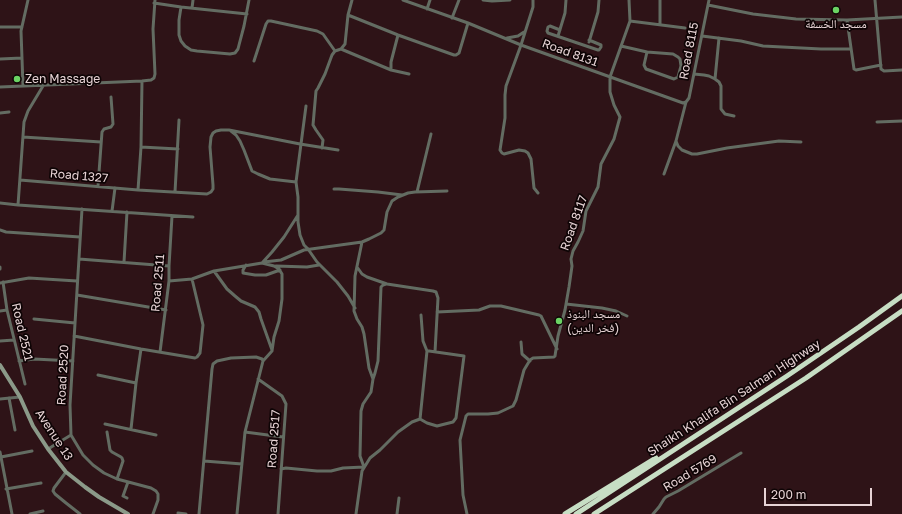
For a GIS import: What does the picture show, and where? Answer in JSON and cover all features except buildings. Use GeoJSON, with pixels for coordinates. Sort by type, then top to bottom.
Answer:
{"type":"FeatureCollection","features":[{"type":"Feature","properties":{"kind":"highway","name":"Shaikh Khalifa Bin Salman Highway"},"geometry":{"type":"LineString","coordinates":[[576,514],[794,371],[902,296]]}},
{"type":"Feature","properties":{"kind":"highway","name":"Shaikh Khalifa Bin Salman Highway"},"geometry":{"type":"LineString","coordinates":[[594,514],[806,378],[902,311]]}},
{"type":"Feature","properties":{"kind":"highway"},"geometry":{"type":"LineString","coordinates":[[564,514],[685,442]]}},
{"type":"Feature","properties":{"kind":"street"},"geometry":{"type":"LineString","coordinates":[[23,86],[21,38],[28,0]]}},
{"type":"Feature","properties":{"kind":"street"},"geometry":{"type":"LineString","coordinates":[[192,8],[193,0]]}},
{"type":"Feature","properties":{"kind":"street"},"geometry":{"type":"LineString","coordinates":[[182,7],[179,20],[179,35],[181,42],[185,46],[191,50],[230,54],[235,53],[238,49],[249,0]]}},
{"type":"Feature","properties":{"kind":"street"},"geometry":{"type":"LineString","coordinates":[[322,148],[323,140],[313,125],[316,92],[332,55],[344,46],[346,41],[348,15],[352,0]]}},
{"type":"Feature","properties":{"kind":"street","name":"Road 8131"},"geometry":{"type":"LineString","coordinates":[[403,0],[521,45],[685,103]]}},
{"type":"Feature","properties":{"kind":"street"},"geometry":{"type":"LineString","coordinates":[[427,9],[430,0]]}},
{"type":"Feature","properties":{"kind":"street"},"geometry":{"type":"LineString","coordinates":[[452,18],[459,0]]}},
{"type":"Feature","properties":{"kind":"street"},"geometry":{"type":"LineString","coordinates":[[483,0],[510,0]]}},
{"type":"Feature","properties":{"kind":"street"},"geometry":{"type":"LineString","coordinates":[[533,0],[533,7],[506,86],[505,118],[500,150],[504,154],[519,150],[528,153],[531,159],[534,188],[538,193]]}},
{"type":"Feature","properties":{"kind":"street"},"geometry":{"type":"LineString","coordinates":[[558,36],[565,13],[566,0]]}},
{"type":"Feature","properties":{"kind":"street"},"geometry":{"type":"LineString","coordinates":[[587,46],[598,12],[599,0]]}},
{"type":"Feature","properties":{"kind":"street","name":"Road 8117"},"geometry":{"type":"LineString","coordinates":[[556,349],[571,276],[571,259],[573,251],[583,231],[586,211],[598,187],[601,164],[614,139],[620,117],[610,92],[610,77],[630,21],[629,0]]}},
{"type":"Feature","properties":{"kind":"street"},"geometry":{"type":"LineString","coordinates":[[660,0],[660,24]]}},
{"type":"Feature","properties":{"kind":"street","name":"Road 8115"},"geometry":{"type":"LineString","coordinates":[[664,174],[676,141],[685,103],[689,98],[708,0]]}},
{"type":"Feature","properties":{"kind":"street"},"geometry":{"type":"LineString","coordinates":[[875,0],[882,70],[902,70]]}},
{"type":"Feature","properties":{"kind":"street"},"geometry":{"type":"LineString","coordinates":[[0,87],[151,80],[154,78],[155,74],[153,29],[155,2],[182,7],[247,14]]}},
{"type":"Feature","properties":{"kind":"street"},"geometry":{"type":"LineString","coordinates":[[708,5],[753,14],[810,20],[847,20],[902,17]]}},
{"type":"Feature","properties":{"kind":"street"},"geometry":{"type":"LineString","coordinates":[[348,15],[452,55],[456,55],[459,52],[468,24]]}},
{"type":"Feature","properties":{"kind":"street"},"geometry":{"type":"LineString","coordinates":[[847,20],[854,69],[856,70],[881,65]]}},
{"type":"Feature","properties":{"kind":"street"},"geometry":{"type":"LineString","coordinates":[[254,61],[266,24],[271,21],[318,31],[323,34],[335,52]]}},
{"type":"Feature","properties":{"kind":"street"},"geometry":{"type":"LineString","coordinates":[[630,21],[685,28]]}},
{"type":"Feature","properties":{"kind":"street"},"geometry":{"type":"LineString","coordinates":[[0,27],[22,26]]}},
{"type":"Feature","properties":{"kind":"street"},"geometry":{"type":"LineString","coordinates":[[560,30],[550,26],[548,27],[547,33],[599,50],[601,47],[600,44],[589,40]]}},
{"type":"Feature","properties":{"kind":"street"},"geometry":{"type":"LineString","coordinates":[[506,38],[518,36],[525,32]]}},
{"type":"Feature","properties":{"kind":"street"},"geometry":{"type":"LineString","coordinates":[[392,70],[391,62],[398,35]]}},
{"type":"Feature","properties":{"kind":"street"},"geometry":{"type":"LineString","coordinates":[[702,36],[770,46],[851,49]]}},
{"type":"Feature","properties":{"kind":"street"},"geometry":{"type":"LineString","coordinates":[[715,79],[719,38]]}},
{"type":"Feature","properties":{"kind":"street"},"geometry":{"type":"LineString","coordinates":[[621,46],[647,52],[673,54],[680,59],[681,66],[678,77],[674,79],[646,69],[644,65],[647,52]]}},
{"type":"Feature","properties":{"kind":"street"},"geometry":{"type":"LineString","coordinates":[[341,48],[392,70],[409,74]]}},
{"type":"Feature","properties":{"kind":"street"},"geometry":{"type":"LineString","coordinates":[[0,59],[22,58]]}},
{"type":"Feature","properties":{"kind":"street"},"geometry":{"type":"LineString","coordinates":[[694,74],[704,75],[719,82],[722,111],[725,114],[734,116]]}},
{"type":"Feature","properties":{"kind":"street"},"geometry":{"type":"LineString","coordinates":[[138,190],[141,147],[142,81]]}},
{"type":"Feature","properties":{"kind":"street"},"geometry":{"type":"LineString","coordinates":[[18,205],[24,122],[43,86]]}},
{"type":"Feature","properties":{"kind":"street"},"geometry":{"type":"LineString","coordinates":[[98,186],[103,130],[111,127],[113,124],[111,97]]}},
{"type":"Feature","properties":{"kind":"street"},"geometry":{"type":"LineString","coordinates":[[306,106],[296,182],[300,235],[304,245],[319,265],[337,282],[355,308]]}},
{"type":"Feature","properties":{"kind":"street"},"geometry":{"type":"LineString","coordinates":[[0,113],[9,112]]}},
{"type":"Feature","properties":{"kind":"street"},"geometry":{"type":"LineString","coordinates":[[175,192],[179,120]]}},
{"type":"Feature","properties":{"kind":"street"},"geometry":{"type":"LineString","coordinates":[[876,122],[902,121]]}},
{"type":"Feature","properties":{"kind":"street"},"geometry":{"type":"LineString","coordinates":[[229,130],[338,150]]}},
{"type":"Feature","properties":{"kind":"street"},"geometry":{"type":"LineString","coordinates":[[229,130],[236,135],[240,141],[252,171],[270,179],[296,182]]}},
{"type":"Feature","properties":{"kind":"street","name":"Road 1327"},"geometry":{"type":"LineString","coordinates":[[20,180],[207,194],[213,189],[210,147],[211,137],[216,131],[229,130]]}},
{"type":"Feature","properties":{"kind":"street"},"geometry":{"type":"LineString","coordinates":[[417,192],[430,134]]}},
{"type":"Feature","properties":{"kind":"street"},"geometry":{"type":"LineString","coordinates":[[23,137],[101,142]]}},
{"type":"Feature","properties":{"kind":"street"},"geometry":{"type":"LineString","coordinates":[[676,141],[682,150],[692,154],[779,141],[801,142]]}},
{"type":"Feature","properties":{"kind":"street"},"geometry":{"type":"LineString","coordinates":[[141,147],[178,149]]}},
{"type":"Feature","properties":{"kind":"street"},"geometry":{"type":"LineString","coordinates":[[112,211],[115,188]]}},
{"type":"Feature","properties":{"kind":"street"},"geometry":{"type":"LineString","coordinates":[[334,189],[339,188],[404,195]]}},
{"type":"Feature","properties":{"kind":"street"},"geometry":{"type":"LineString","coordinates":[[169,281],[192,279],[214,271],[281,260],[308,249],[362,242],[384,230],[387,212],[392,201],[398,197],[417,192],[447,191]]}},
{"type":"Feature","properties":{"kind":"street"},"geometry":{"type":"LineString","coordinates":[[0,202],[18,205],[193,217]]}},
{"type":"Feature","properties":{"kind":"street","name":"Road 2520"},"geometry":{"type":"LineString","coordinates":[[82,209],[70,405],[71,435],[83,455],[104,473],[117,479],[151,488],[156,491],[158,500],[152,514]]}},
{"type":"Feature","properties":{"kind":"street"},"geometry":{"type":"LineString","coordinates":[[124,262],[127,212]]}},
{"type":"Feature","properties":{"kind":"street"},"geometry":{"type":"LineString","coordinates":[[262,263],[284,237],[298,215]]}},
{"type":"Feature","properties":{"kind":"street","name":"Road 2511"},"geometry":{"type":"LineString","coordinates":[[160,352],[169,281],[172,216]]}},
{"type":"Feature","properties":{"kind":"street"},"geometry":{"type":"LineString","coordinates":[[0,230],[6,232],[80,237]]}},
{"type":"Feature","properties":{"kind":"street"},"geometry":{"type":"LineString","coordinates":[[362,242],[355,276],[354,310],[364,334],[369,368],[373,379]]}},
{"type":"Feature","properties":{"kind":"street"},"geometry":{"type":"LineString","coordinates":[[79,259],[169,266]]}},
{"type":"Feature","properties":{"kind":"street"},"geometry":{"type":"LineString","coordinates":[[262,263],[274,266],[307,268],[319,265]]}},
{"type":"Feature","properties":{"kind":"street"},"geometry":{"type":"LineString","coordinates":[[246,266],[243,273],[255,275],[266,275],[280,270]]}},
{"type":"Feature","properties":{"kind":"street"},"geometry":{"type":"LineString","coordinates":[[199,514],[213,364],[217,361],[231,358],[256,357],[262,359],[263,361],[272,351],[274,337],[279,321],[282,299],[282,274],[280,270],[274,266]]}},
{"type":"Feature","properties":{"kind":"street"},"geometry":{"type":"LineString","coordinates":[[357,267],[367,278],[387,284],[436,292],[438,298],[435,352]]}},
{"type":"Feature","properties":{"kind":"street"},"geometry":{"type":"LineString","coordinates":[[214,271],[227,289],[242,301],[255,307],[259,312],[272,351]]}},
{"type":"Feature","properties":{"kind":"street","name":"Road 2521"},"geometry":{"type":"LineString","coordinates":[[25,384],[2,283],[29,278],[77,281]]}},
{"type":"Feature","properties":{"kind":"street"},"geometry":{"type":"LineString","coordinates":[[74,336],[195,358],[199,355],[203,325],[192,279]]}},
{"type":"Feature","properties":{"kind":"street"},"geometry":{"type":"LineString","coordinates":[[364,467],[360,456],[361,411],[363,404],[371,392],[378,361],[381,288],[383,285],[387,284]]}},
{"type":"Feature","properties":{"kind":"street"},"geometry":{"type":"LineString","coordinates":[[77,295],[166,310]]}},
{"type":"Feature","properties":{"kind":"street"},"geometry":{"type":"LineString","coordinates":[[566,304],[602,308],[627,316]]}},
{"type":"Feature","properties":{"kind":"street"},"geometry":{"type":"LineString","coordinates":[[437,312],[479,310],[490,306],[500,306],[539,315],[541,316],[556,349],[556,356],[554,357],[532,358],[524,370],[513,406],[498,413],[468,414],[466,416],[460,440],[463,495],[467,514]]}},
{"type":"Feature","properties":{"kind":"street"},"geometry":{"type":"LineString","coordinates":[[0,311],[7,310]]}},
{"type":"Feature","properties":{"kind":"street"},"geometry":{"type":"LineString","coordinates":[[420,419],[427,351],[423,340],[421,315]]}},
{"type":"Feature","properties":{"kind":"street"},"geometry":{"type":"LineString","coordinates":[[34,319],[75,323]]}},
{"type":"Feature","properties":{"kind":"street"},"geometry":{"type":"LineString","coordinates":[[0,341],[14,340]]}},
{"type":"Feature","properties":{"kind":"street"},"geometry":{"type":"LineString","coordinates":[[521,342],[522,354],[530,361]]}},
{"type":"Feature","properties":{"kind":"street"},"geometry":{"type":"LineString","coordinates":[[131,430],[140,349]]}},
{"type":"Feature","properties":{"kind":"street"},"geometry":{"type":"LineString","coordinates":[[420,419],[427,424],[437,426],[453,422],[456,418],[464,356],[429,350],[427,351]]}},
{"type":"Feature","properties":{"kind":"street"},"geometry":{"type":"LineString","coordinates":[[19,361],[34,359],[73,361]]}},
{"type":"Feature","properties":{"kind":"street","name":"Road 2517"},"geometry":{"type":"LineString","coordinates":[[237,514],[245,432],[263,361]]}},
{"type":"Feature","properties":{"kind":"street","name":"Avenue 13"},"geometry":{"type":"LineString","coordinates":[[0,364],[20,397],[33,426],[48,449],[66,472],[99,497],[128,514]]}},
{"type":"Feature","properties":{"kind":"street"},"geometry":{"type":"LineString","coordinates":[[98,375],[136,383]]}},
{"type":"Feature","properties":{"kind":"street","name":"Road 2517"},"geometry":{"type":"LineString","coordinates":[[258,379],[282,396],[286,408],[278,514]]}},
{"type":"Feature","properties":{"kind":"street"},"geometry":{"type":"LineString","coordinates":[[0,399],[20,397]]}},
{"type":"Feature","properties":{"kind":"street"},"geometry":{"type":"LineString","coordinates":[[9,398],[15,430]]}},
{"type":"Feature","properties":{"kind":"street"},"geometry":{"type":"LineString","coordinates":[[456,418],[466,418]]}},
{"type":"Feature","properties":{"kind":"street"},"geometry":{"type":"LineString","coordinates":[[356,514],[362,471],[370,458],[398,432],[412,422],[420,419]]}},
{"type":"Feature","properties":{"kind":"street"},"geometry":{"type":"LineString","coordinates":[[105,424],[156,435]]}},
{"type":"Feature","properties":{"kind":"street"},"geometry":{"type":"LineString","coordinates":[[107,432],[110,450],[121,456],[123,461],[117,479]]}},
{"type":"Feature","properties":{"kind":"street"},"geometry":{"type":"LineString","coordinates":[[245,432],[283,437]]}},
{"type":"Feature","properties":{"kind":"street"},"geometry":{"type":"LineString","coordinates":[[48,449],[71,435]]}},
{"type":"Feature","properties":{"kind":"street"},"geometry":{"type":"LineString","coordinates":[[0,457],[32,451]]}},
{"type":"Feature","properties":{"kind":"street"},"geometry":{"type":"LineString","coordinates":[[0,452],[2,476],[12,514]]}},
{"type":"Feature","properties":{"kind":"street","name":"Road 5769"},"geometry":{"type":"LineString","coordinates":[[653,514],[666,497],[741,453]]}},
{"type":"Feature","properties":{"kind":"street"},"geometry":{"type":"LineString","coordinates":[[204,461],[242,464]]}},
{"type":"Feature","properties":{"kind":"street"},"geometry":{"type":"LineString","coordinates":[[281,468],[332,471],[343,468],[364,467]]}},
{"type":"Feature","properties":{"kind":"street"},"geometry":{"type":"LineString","coordinates":[[66,472],[53,491],[80,514]]}},
{"type":"Feature","properties":{"kind":"street"},"geometry":{"type":"LineString","coordinates":[[127,498],[123,496],[128,482]]}},
{"type":"Feature","properties":{"kind":"street"},"geometry":{"type":"LineString","coordinates":[[6,489],[41,483]]}},
{"type":"Feature","properties":{"kind":"street"},"geometry":{"type":"LineString","coordinates":[[397,514],[399,498]]}},
{"type":"Feature","properties":{"kind":"street"},"geometry":{"type":"LineString","coordinates":[[30,514],[43,511]]}},
{"type":"Feature","properties":{"kind":"street"},"geometry":{"type":"LineString","coordinates":[[178,513],[186,514]]}},
{"type":"Feature","properties":{"kind":"place","name":"مسجد الخسفة"},"geometry":{"type":"Point","coordinates":[836,10]}},
{"type":"Feature","properties":{"kind":"place","name":"Zen Massage"},"geometry":{"type":"Point","coordinates":[17,79]}},
{"type":"Feature","properties":{"kind":"place","name":"مسجد البنوذ (فخر الدين)"},"geometry":{"type":"Point","coordinates":[559,321]}}]}
